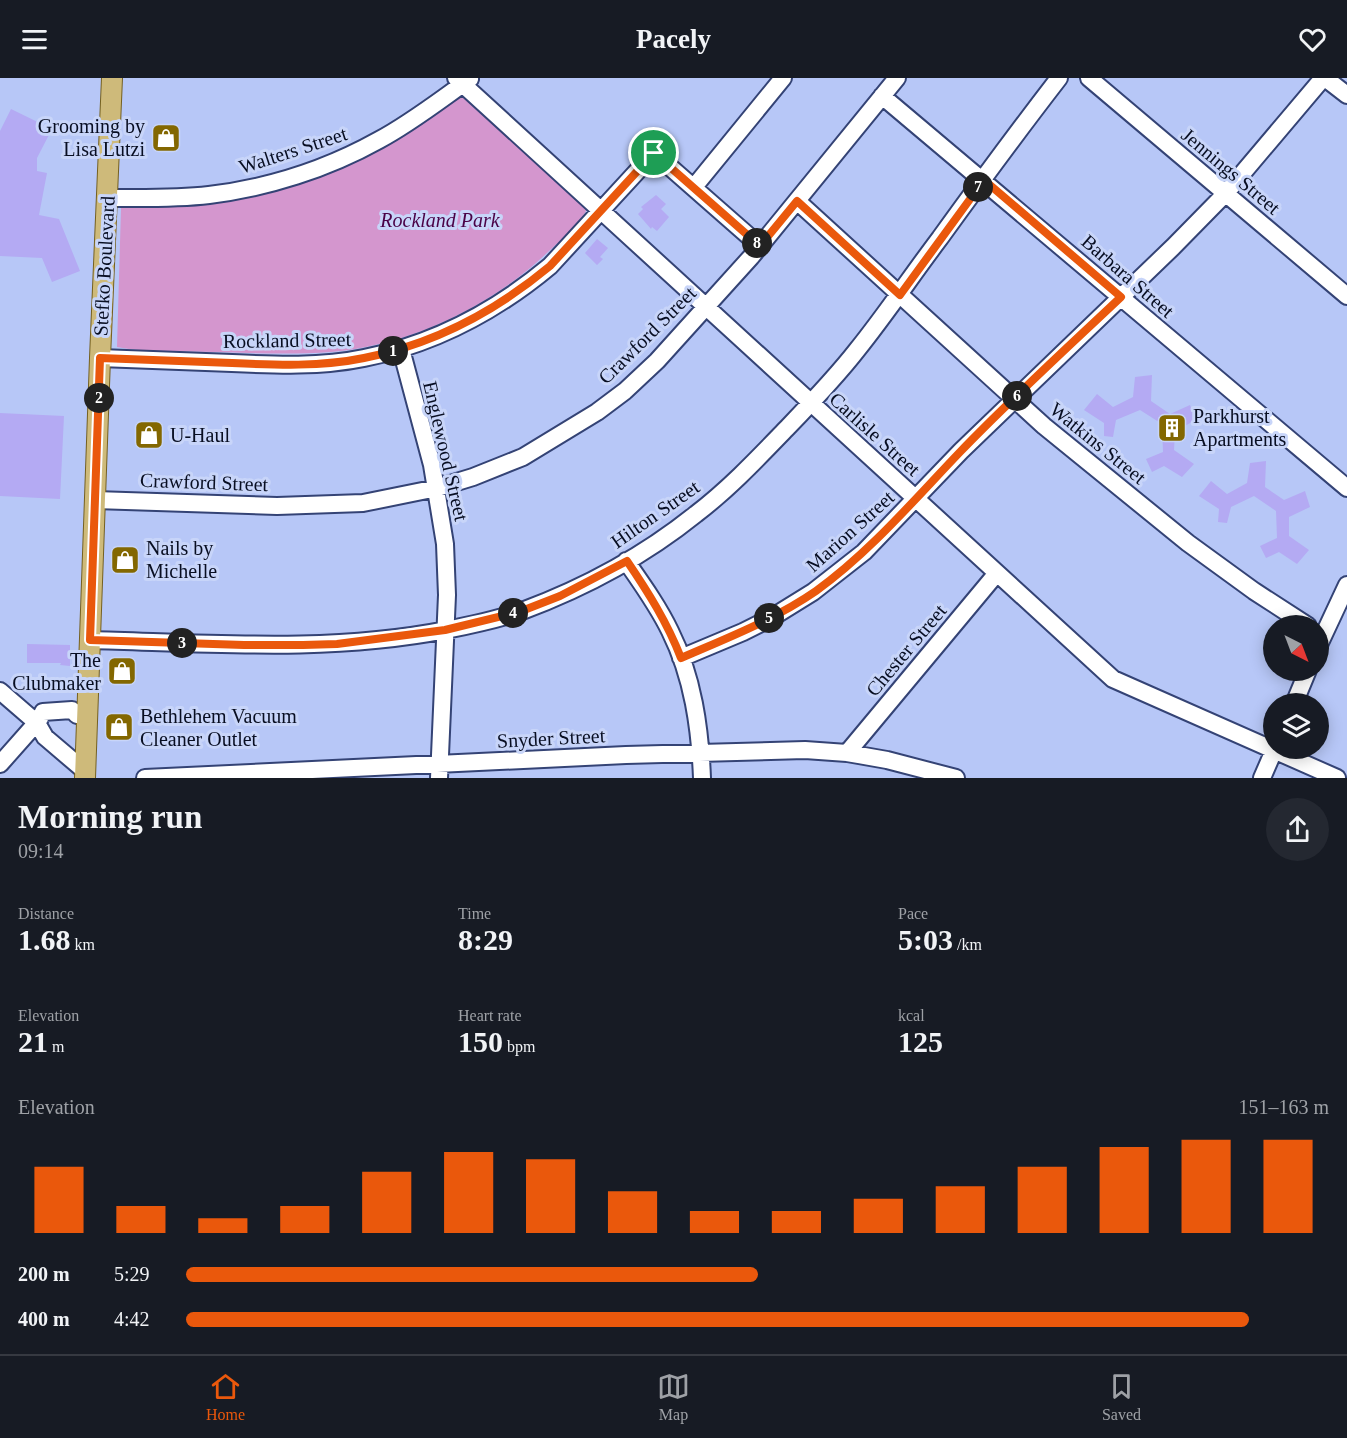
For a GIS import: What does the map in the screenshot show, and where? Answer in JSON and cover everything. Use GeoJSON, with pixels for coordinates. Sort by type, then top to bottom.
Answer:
{"type":"FeatureCollection","features":[{"type":"Feature","properties":{"kind":"main road","name":"Stefko Boulevard"},"geometry":{"type":"LineString","coordinates":[[85,775],[82,716],[90,640],[112,78]]}},
{"type":"Feature","properties":{"kind":"street"},"geometry":{"type":"LineString","coordinates":[[760,246],[694,187],[783,78]]}},
{"type":"Feature","properties":{"kind":"street","name":"Crawford Street"},"geometry":{"type":"LineString","coordinates":[[95,500],[320,506],[363,503],[437,488],[515,461],[597,412],[649,369],[760,246],[897,78]]}},
{"type":"Feature","properties":{"kind":"street","name":"Hilton Street"},"geometry":{"type":"LineString","coordinates":[[90,640],[303,645],[337,644],[445,630],[519,612],[560,596],[627,561],[698,513],[760,457],[856,353],[1059,78]]}},
{"type":"Feature","properties":{"kind":"street","name":"Jennings Street"},"geometry":{"type":"LineString","coordinates":[[1089,78],[1347,296]]}},
{"type":"Feature","properties":{"kind":"street"},"geometry":{"type":"LineString","coordinates":[[1324,78],[1347,95]]}},
{"type":"Feature","properties":{"kind":"street","name":"Marion Street"},"geometry":{"type":"LineString","coordinates":[[681,658],[743,632],[813,592],[864,552],[1014,399],[1225,194],[1324,78]]}},
{"type":"Feature","properties":{"kind":"street","name":"Walters Street"},"geometry":{"type":"LineString","coordinates":[[108,198],[208,195],[293,176],[378,141],[433,106],[463,80]]}},
{"type":"Feature","properties":{"kind":"street","name":"Carlisle Street"},"geometry":{"type":"LineString","coordinates":[[463,80],[706,307],[1113,679],[1263,744]]}},
{"type":"Feature","properties":{"kind":"street","name":"Barbara Street"},"geometry":{"type":"LineString","coordinates":[[882,96],[1347,488]]}},
{"type":"Feature","properties":{"kind":"street","name":"Rockland Street"},"geometry":{"type":"LineString","coordinates":[[100,358],[322,364],[401,349],[469,322],[513,295],[550,266],[654,153],[694,187]]}},
{"type":"Feature","properties":{"kind":"street","name":"Watkins Street"},"geometry":{"type":"LineString","coordinates":[[797,201],[1044,426],[1188,543],[1291,615]]}},
{"type":"Feature","properties":{"kind":"street","name":"Englewood Street"},"geometry":{"type":"LineString","coordinates":[[401,349],[437,488],[445,554],[447,595],[440,771]]}},
{"type":"Feature","properties":{"kind":"street"},"geometry":{"type":"LineString","coordinates":[[627,561],[657,606],[681,658],[693,696],[701,752],[702,778]]}},
{"type":"Feature","properties":{"kind":"street","name":"Chester Street"},"geometry":{"type":"LineString","coordinates":[[847,753],[997,573]]}},
{"type":"Feature","properties":{"kind":"street"},"geometry":{"type":"LineString","coordinates":[[1329,620],[1347,585]]}},
{"type":"Feature","properties":{"kind":"street"},"geometry":{"type":"LineString","coordinates":[[0,691],[38,721],[45,737],[85,775]]}},
{"type":"Feature","properties":{"kind":"street"},"geometry":{"type":"LineString","coordinates":[[0,764],[38,721],[43,712],[72,710],[82,716]]}},
{"type":"Feature","properties":{"kind":"street","name":"Snyder Street"},"geometry":{"type":"LineString","coordinates":[[145,778],[440,771],[513,762],[701,752],[806,750],[847,753],[887,760],[956,778]]}},
{"type":"Feature","properties":{"kind":"street"},"geometry":{"type":"LineString","coordinates":[[1262,778],[1270,759]]}},
{"type":"Feature","properties":{"kind":"street","name":"Carlisle Street"},"geometry":{"type":"LineString","coordinates":[[1296,759],[1337,778]]}},
{"type":"Feature","properties":{"kind":"green space","name":"Rockland Park"},"geometry":{"type":"Polygon","coordinates":[[[464,96],[585,207],[586,211],[570,231],[514,281],[491,297],[441,323],[414,334],[359,348],[286,354],[153,351],[117,347],[121,208],[349,163],[380,149],[464,96]]]}},
{"type":"Feature","properties":{"kind":"building"},"geometry":{"type":"Polygon","coordinates":[[[11,109],[52,129],[37,158],[37,171],[47,173],[39,215],[59,219],[80,271],[52,282],[42,258],[0,256],[0,131],[11,109]]]}},
{"type":"Feature","properties":{"kind":"building"},"geometry":{"type":"Polygon","coordinates":[[[656,195],[666,204],[661,209],[669,217],[657,231],[652,227],[651,229],[638,214],[643,209],[641,207],[656,195]]]}},
{"type":"Feature","properties":{"kind":"building"},"geometry":{"type":"Polygon","coordinates":[[[597,239],[608,248],[600,257],[603,259],[597,265],[585,253],[597,239]]]}},
{"type":"Feature","properties":{"kind":"building","name":"Parkhurst Apartments"},"geometry":{"type":"Polygon","coordinates":[[[1152,375],[1151,401],[1170,414],[1190,405],[1196,420],[1175,431],[1174,450],[1194,464],[1182,477],[1164,466],[1152,472],[1146,459],[1163,452],[1162,424],[1140,410],[1116,420],[1113,437],[1104,436],[1104,423],[1084,410],[1097,394],[1113,407],[1133,397],[1135,377],[1152,375]]]}},
{"type":"Feature","properties":{"kind":"building"},"geometry":{"type":"Polygon","coordinates":[[[0,413],[64,416],[60,499],[0,496],[0,413]]]}},
{"type":"Feature","properties":{"kind":"building"},"geometry":{"type":"Polygon","coordinates":[[[140,425],[161,426],[160,447],[139,446],[140,425]]]}},
{"type":"Feature","properties":{"kind":"building","name":"Parkhurst Apartments"},"geometry":{"type":"Polygon","coordinates":[[[1266,461],[1265,487],[1284,500],[1305,491],[1310,507],[1289,517],[1289,536],[1309,550],[1297,564],[1279,552],[1266,558],[1260,546],[1277,538],[1276,511],[1254,496],[1231,507],[1227,523],[1218,522],[1219,509],[1199,496],[1211,481],[1227,494],[1247,483],[1250,463],[1266,461]]]}},
{"type":"Feature","properties":{"kind":"building"},"geometry":{"type":"Polygon","coordinates":[[[27,644],[70,645],[70,666],[60,665],[61,663],[27,663],[27,644]]]}},
{"type":"Feature","properties":{"kind":"place","name":"Grooming by Lisa Lutzi"},"geometry":{"type":"Point","coordinates":[166,138]}},
{"type":"Feature","properties":{"kind":"place","name":"Parkhurst Apartments"},"geometry":{"type":"Point","coordinates":[1172,428]}},
{"type":"Feature","properties":{"kind":"place","name":"U-Haul"},"geometry":{"type":"Point","coordinates":[149,435]}},
{"type":"Feature","properties":{"kind":"place","name":"Nails by Michelle"},"geometry":{"type":"Point","coordinates":[125,560]}},
{"type":"Feature","properties":{"kind":"place","name":"The Clubmaker"},"geometry":{"type":"Point","coordinates":[122,671]}},
{"type":"Feature","properties":{"kind":"place","name":"Bethlehem Vacuum Cleaner Outlet"},"geometry":{"type":"Point","coordinates":[119,727]}},
{"type":"Feature","properties":{"kind":"route"},"geometry":{"type":"LineString","coordinates":[[654,153],[760,246],[797,201],[900,295],[984,180],[1121,297],[961,451],[864,552],[831,580],[771,618],[681,658],[657,606],[627,561],[560,596],[519,612],[445,630],[337,644],[303,645],[90,640],[100,358],[322,364],[401,349],[469,322],[534,280],[602,211],[654,153]]}}]}
